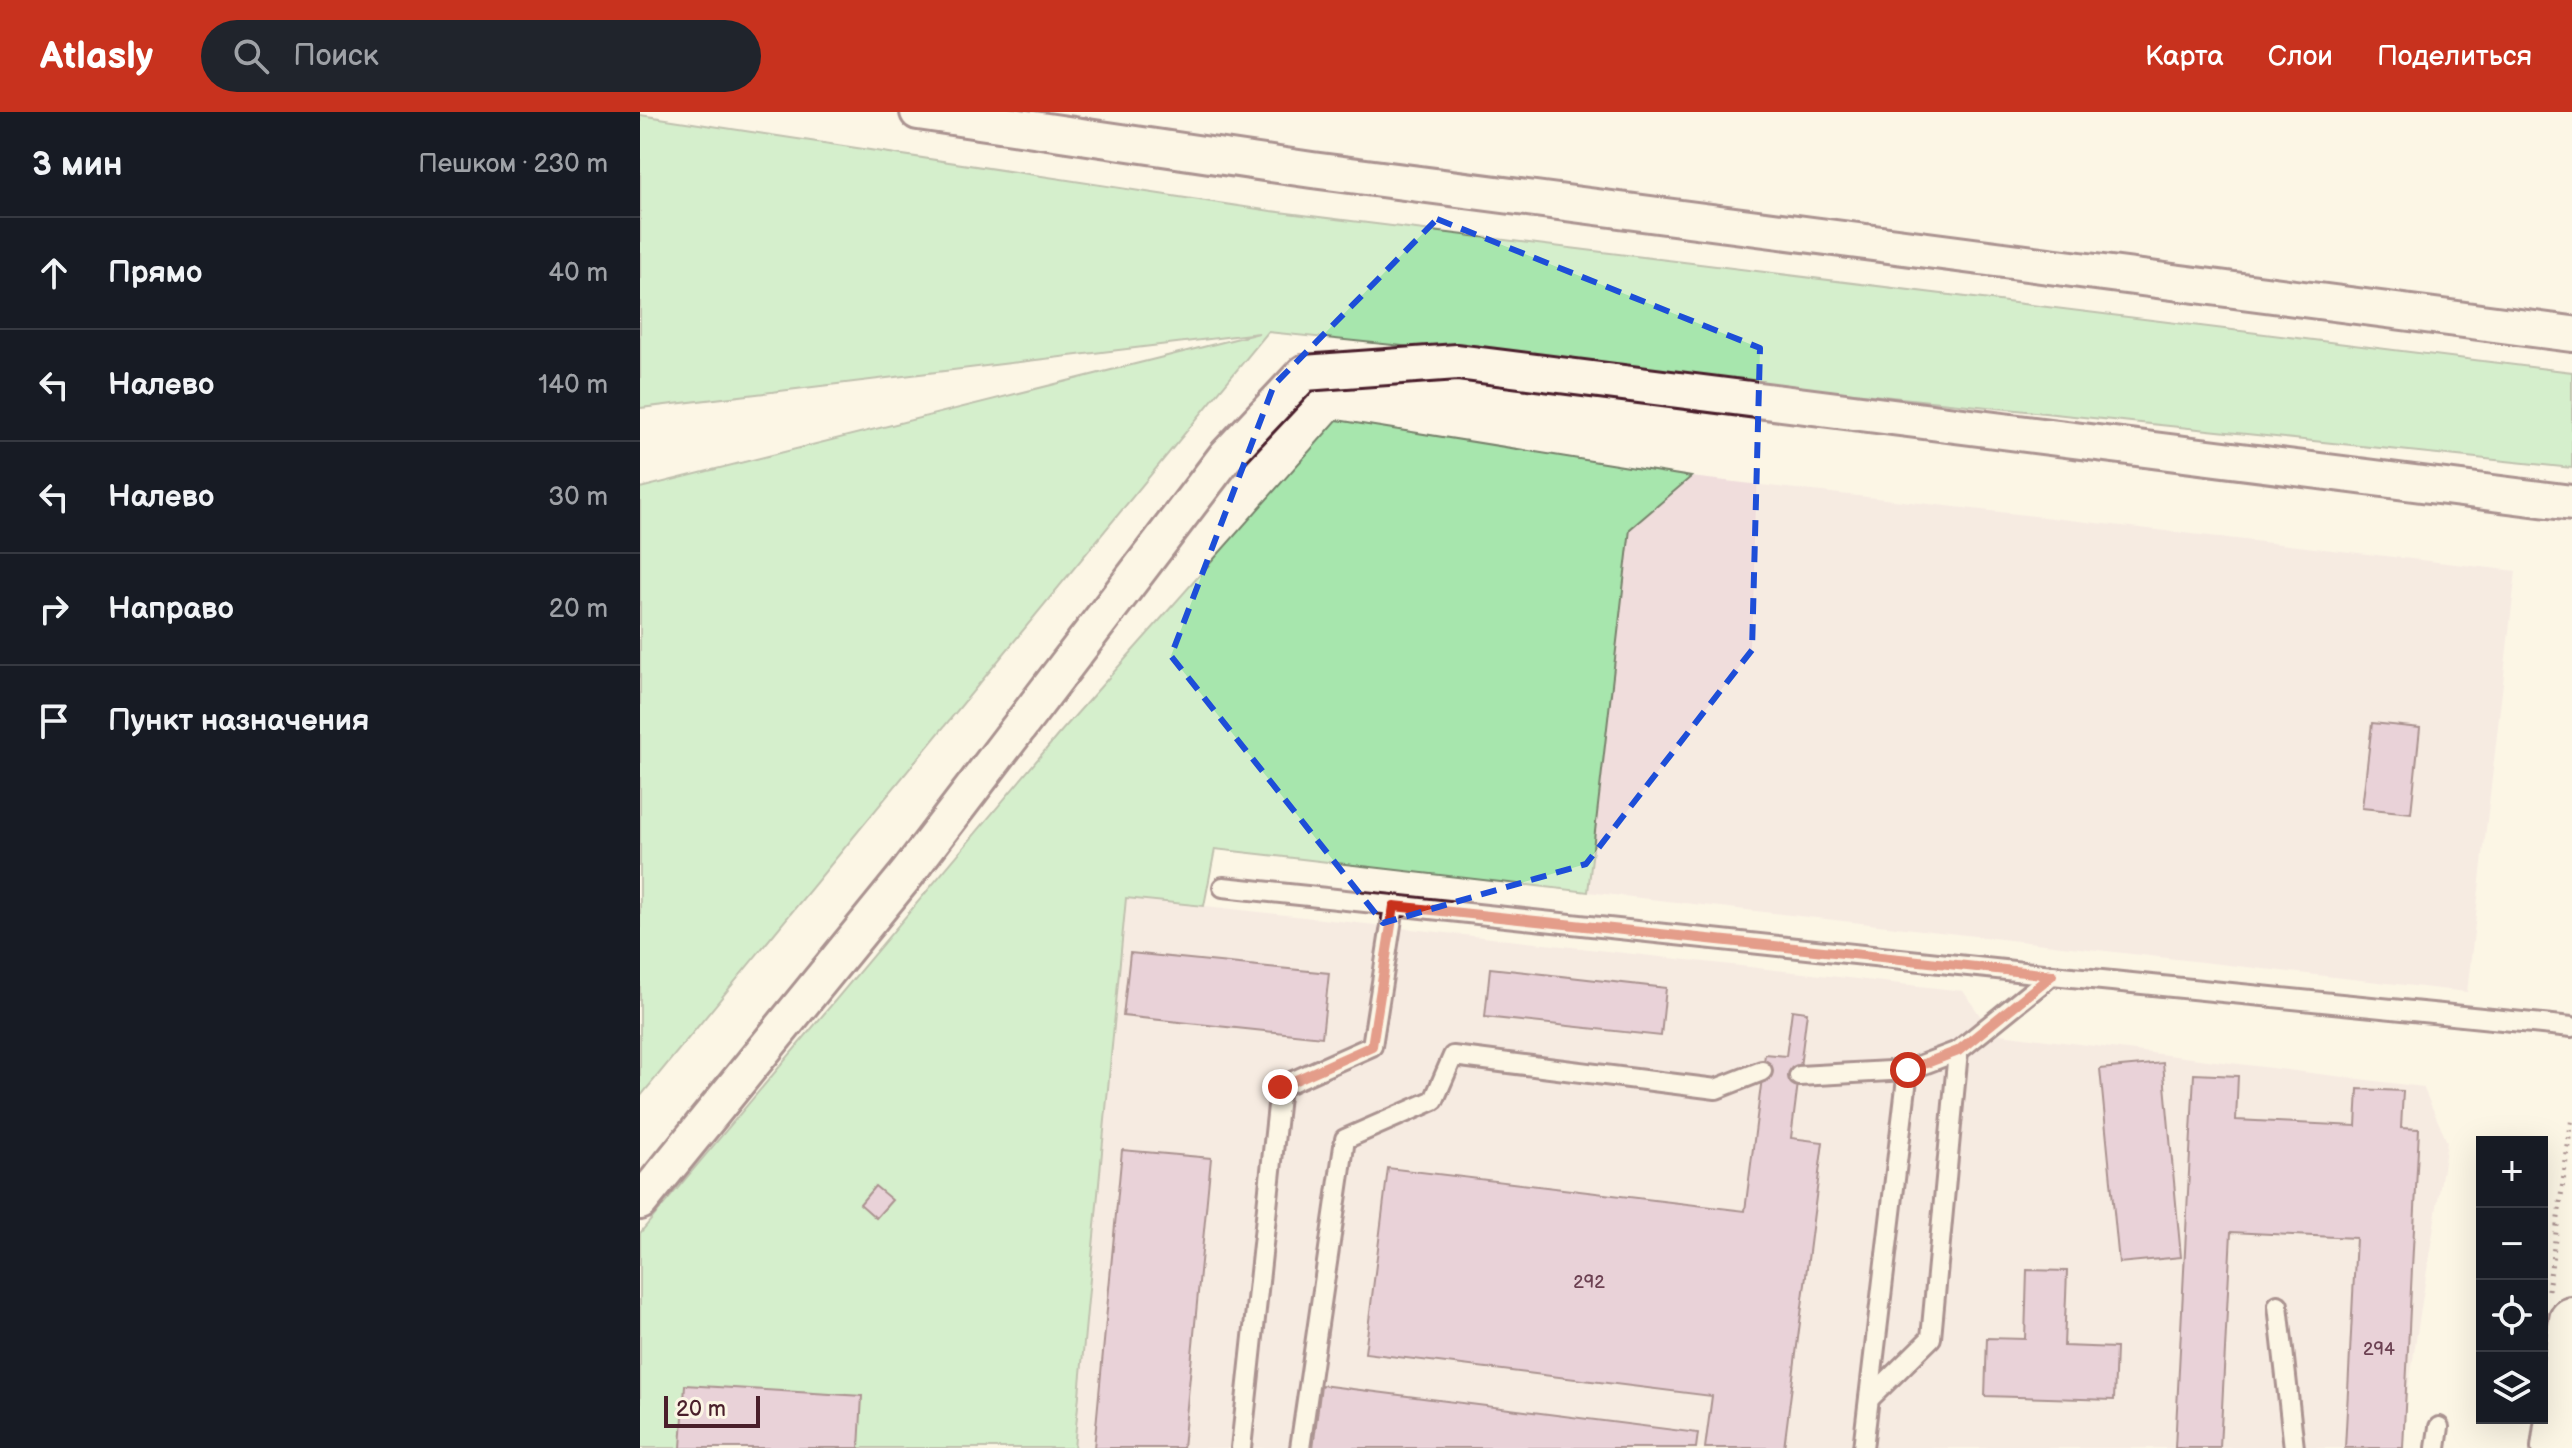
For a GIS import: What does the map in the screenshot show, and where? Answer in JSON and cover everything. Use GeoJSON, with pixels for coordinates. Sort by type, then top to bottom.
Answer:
{"type":"FeatureCollection","features":[{"type":"Feature","properties":{"kind":"main road"},"geometry":{"type":"LineString","coordinates":[[2554,1448],[2559,1311]]}},
{"type":"Feature","properties":{"kind":"street"},"geometry":{"type":"LineString","coordinates":[[918,112],[1312,170],[2572,334]]}},
{"type":"Feature","properties":{"kind":"street"},"geometry":{"type":"LineString","coordinates":[[640,1202],[907,874],[1225,457],[1304,373],[1457,362],[2572,503]]}},
{"type":"Feature","properties":{"kind":"lane"},"geometry":{"type":"LineString","coordinates":[[1223,887],[2572,1027]]}},
{"type":"Feature","properties":{"kind":"lane"},"geometry":{"type":"LineString","coordinates":[[1241,1448],[1280,1087],[1372,1046],[1394,906]]}},
{"type":"Feature","properties":{"kind":"lane"},"geometry":{"type":"LineString","coordinates":[[1799,1076],[1908,1070],[1958,1051],[2052,975]]}},
{"type":"Feature","properties":{"kind":"lane"},"geometry":{"type":"LineString","coordinates":[[1869,1399],[1931,1338],[1958,1051]]}},
{"type":"Feature","properties":{"kind":"lane"},"geometry":{"type":"LineString","coordinates":[[1300,1448],[1345,1139],[1434,1100],[1453,1056],[1716,1089],[1762,1071]]}},
{"type":"Feature","properties":{"kind":"lane"},"geometry":{"type":"LineString","coordinates":[[1863,1448],[1908,1070]]}},
{"type":"Feature","properties":{"kind":"lane"},"geometry":{"type":"LineString","coordinates":[[2278,1305],[2294,1448]]}},
{"type":"Feature","properties":{"kind":"lane"},"geometry":{"type":"LineString","coordinates":[[2436,1448],[2439,1427]]}},
{"type":"Feature","properties":{"kind":"path"},"geometry":{"type":"LineString","coordinates":[[2559,1311],[2572,1117]]}},
{"type":"Feature","properties":{"kind":"highlighted area"},"geometry":{"type":"Polygon","coordinates":[[[1437,219],[1760,348],[1752,650],[1586,864],[1383,923],[1171,656],[1274,385],[1437,219]]]}},
{"type":"Feature","properties":{"kind":"shaded area"},"geometry":{"type":"Polygon","coordinates":[[[1691,477],[2516,571],[2467,992],[1588,892],[1630,529],[1691,477]]]}},
{"type":"Feature","properties":{"kind":"shaded area"},"geometry":{"type":"Polygon","coordinates":[[[1125,897],[1963,991],[1992,1033],[2423,1087],[2447,1142],[2399,1448],[1074,1448],[1125,897]]]}},
{"type":"Feature","properties":{"kind":"green space"},"geometry":{"type":"Polygon","coordinates":[[[640,115],[1271,211],[2572,372],[2572,468],[1268,332],[640,1097],[640,488],[1259,333],[640,408],[640,115]]]}},
{"type":"Feature","properties":{"kind":"green space"},"geometry":{"type":"Polygon","coordinates":[[[1337,420],[1691,477],[1630,529],[1588,892],[1215,849],[1204,906],[1126,898],[1074,1448],[640,1448],[640,1233],[1058,735],[1337,420]]]}},
{"type":"Feature","properties":{"kind":"building"},"geometry":{"type":"Polygon","coordinates":[[[2372,723],[2420,728],[2411,813],[2362,808],[2372,723]]]}},
{"type":"Feature","properties":{"kind":"building"},"geometry":{"type":"Polygon","coordinates":[[[1130,953],[1329,973],[1322,1037],[1123,1016],[1130,953]]]}},
{"type":"Feature","properties":{"kind":"building"},"geometry":{"type":"Polygon","coordinates":[[[1490,968],[1666,988],[1661,1036],[1485,1017],[1490,968]]]}},
{"type":"Feature","properties":{"kind":"building"},"geometry":{"type":"Polygon","coordinates":[[[1792,1010],[1807,1012],[1791,1138],[1823,1142],[1784,1448],[1705,1448],[1712,1396],[1365,1353],[1388,1168],[1745,1211],[1765,1054],[1786,1056],[1792,1010]]]}},
{"type":"Feature","properties":{"kind":"building"},"geometry":{"type":"Polygon","coordinates":[[[2163,1063],[2181,1257],[2119,1263],[2100,1069],[2163,1063]]]}},
{"type":"Feature","properties":{"kind":"building"},"geometry":{"type":"Polygon","coordinates":[[[2194,1074],[2238,1076],[2236,1120],[2356,1126],[2358,1089],[2403,1091],[2401,1128],[2419,1129],[2403,1448],[2345,1448],[2356,1238],[2231,1232],[2220,1448],[2175,1448],[2194,1074]]]}},
{"type":"Feature","properties":{"kind":"building"},"geometry":{"type":"Polygon","coordinates":[[[1122,1150],[1211,1158],[1183,1448],[1094,1448],[1122,1150]]]}},
{"type":"Feature","properties":{"kind":"building"},"geometry":{"type":"Polygon","coordinates":[[[875,1186],[892,1200],[876,1218],[860,1204],[875,1186]]]}},
{"type":"Feature","properties":{"kind":"building"},"geometry":{"type":"Polygon","coordinates":[[[2027,1270],[2067,1271],[2064,1346],[2116,1348],[2114,1400],[1985,1396],[1987,1338],[2025,1339],[2027,1270]]]}},
{"type":"Feature","properties":{"kind":"building"},"geometry":{"type":"Polygon","coordinates":[[[685,1385],[862,1396],[859,1448],[681,1448],[685,1385]]]}},
{"type":"Feature","properties":{"kind":"building"},"geometry":{"type":"Polygon","coordinates":[[[1321,1385],[1698,1433],[1696,1448],[1313,1448],[1321,1385]]]}},
{"type":"Feature","properties":{"kind":"route"},"geometry":{"type":"LineString","coordinates":[[1280,1087],[1372,1046],[1394,906],[2052,975],[1958,1051],[1908,1070]]}}]}
